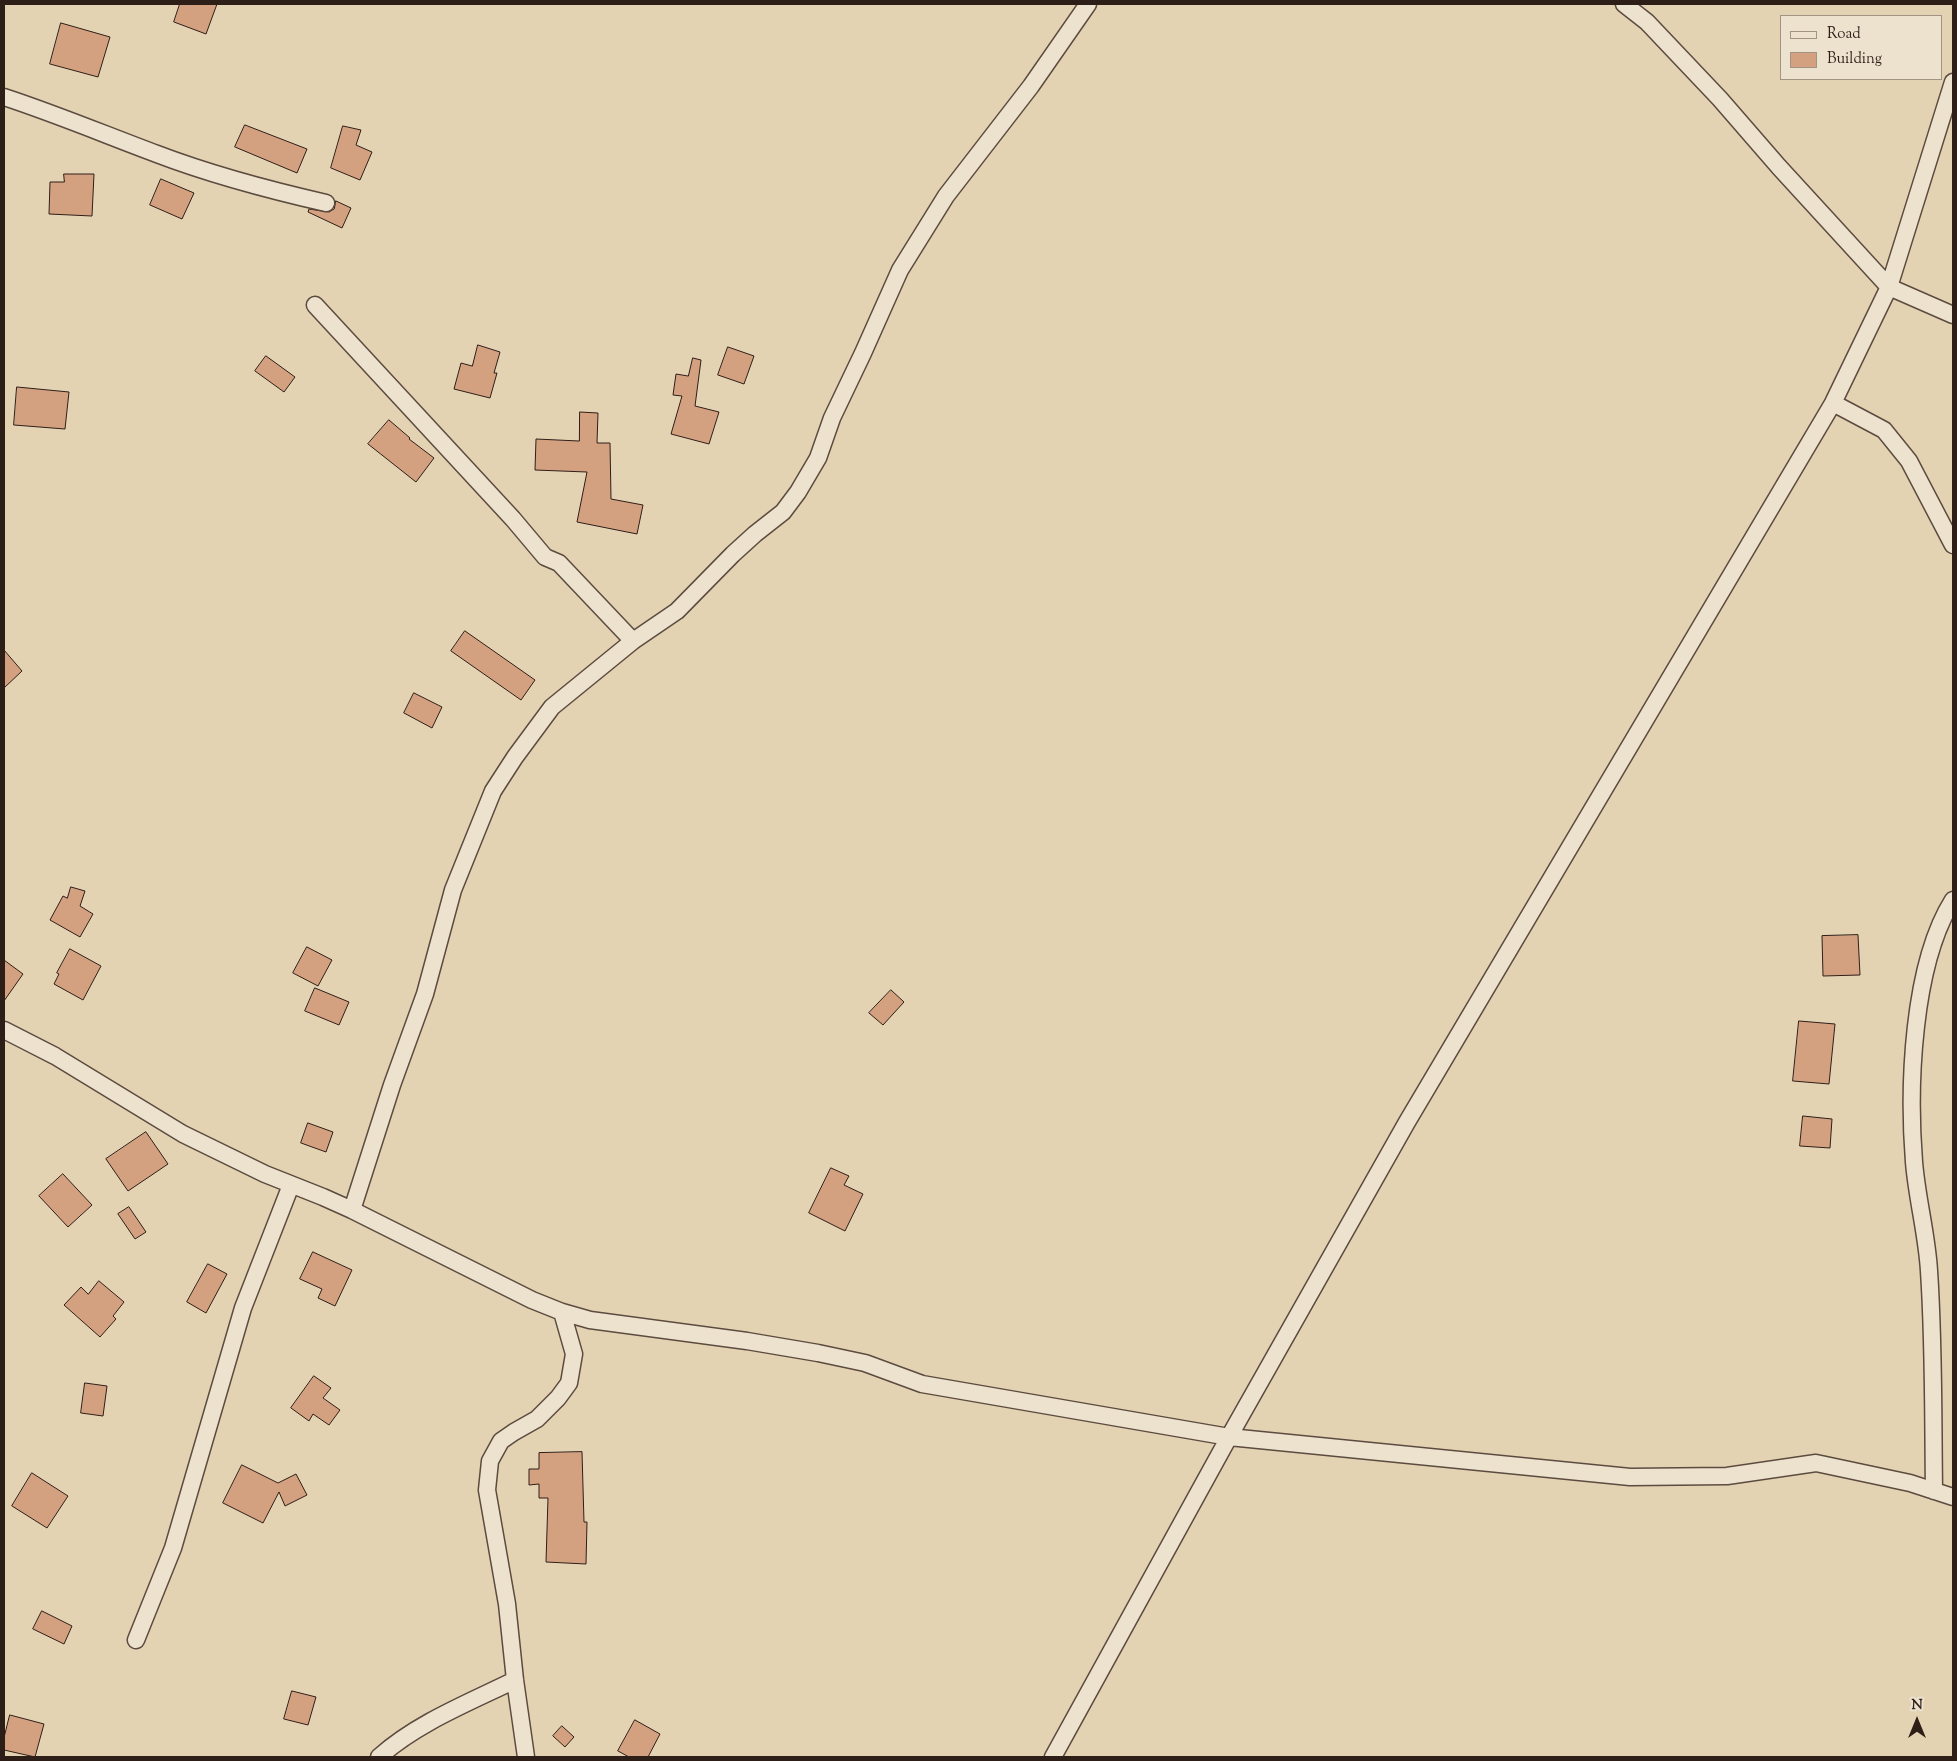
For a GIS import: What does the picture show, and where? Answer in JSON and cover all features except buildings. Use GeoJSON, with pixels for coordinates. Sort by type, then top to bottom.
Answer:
{"type":"FeatureCollection","features":[{"type":"Feature","properties":{"kind":"street"},"geometry":{"type":"LineString","coordinates":[[352,1210],[392,1085],[425,994],[453,890],[493,791],[515,757],[552,707],[633,642],[677,610],[733,554],[783,512],[798,492],[818,458],[832,418],[900,270],[946,196],[1031,86],[1088,4]]}},
{"type":"Feature","properties":{"kind":"street"},"geometry":{"type":"LineString","coordinates":[[1624,4],[1646,22],[1720,99],[1889,287],[1953,315]]}},
{"type":"Feature","properties":{"kind":"street"},"geometry":{"type":"LineString","coordinates":[[1053,1757],[1229,1437],[1407,1122],[1833,403],[1889,287],[1953,82]]}},
{"type":"Feature","properties":{"kind":"street"},"geometry":{"type":"LineString","coordinates":[[4,97],[159,155],[273,191],[326,203]]}},
{"type":"Feature","properties":{"kind":"street"},"geometry":{"type":"LineString","coordinates":[[315,305],[513,519],[545,557],[559,563],[633,642]]}},
{"type":"Feature","properties":{"kind":"street"},"geometry":{"type":"LineString","coordinates":[[1833,403],[1884,430],[1909,461],[1953,545]]}},
{"type":"Feature","properties":{"kind":"street"},"geometry":{"type":"LineString","coordinates":[[1934,1491],[1929,1269],[1914,1164],[1910,1087],[1920,995],[1932,947],[1953,900]]}},
{"type":"Feature","properties":{"kind":"street"},"geometry":{"type":"LineString","coordinates":[[4,1030],[55,1056],[182,1134],[265,1174],[352,1210],[532,1300],[562,1312],[590,1320],[818,1353],[865,1363],[922,1384],[1229,1437],[1630,1476],[1727,1476],[1816,1464],[1910,1483],[1953,1497]]}},
{"type":"Feature","properties":{"kind":"street"},"geometry":{"type":"LineString","coordinates":[[136,1640],[173,1548],[243,1308],[291,1184]]}},
{"type":"Feature","properties":{"kind":"street"},"geometry":{"type":"LineString","coordinates":[[526,1757],[506,1604],[488,1490],[490,1461],[501,1441],[537,1419],[558,1398],[569,1383],[574,1354],[562,1312]]}},
{"type":"Feature","properties":{"kind":"street"},"geometry":{"type":"LineString","coordinates":[[379,1757],[397,1741],[448,1712],[515,1680]]}}]}
